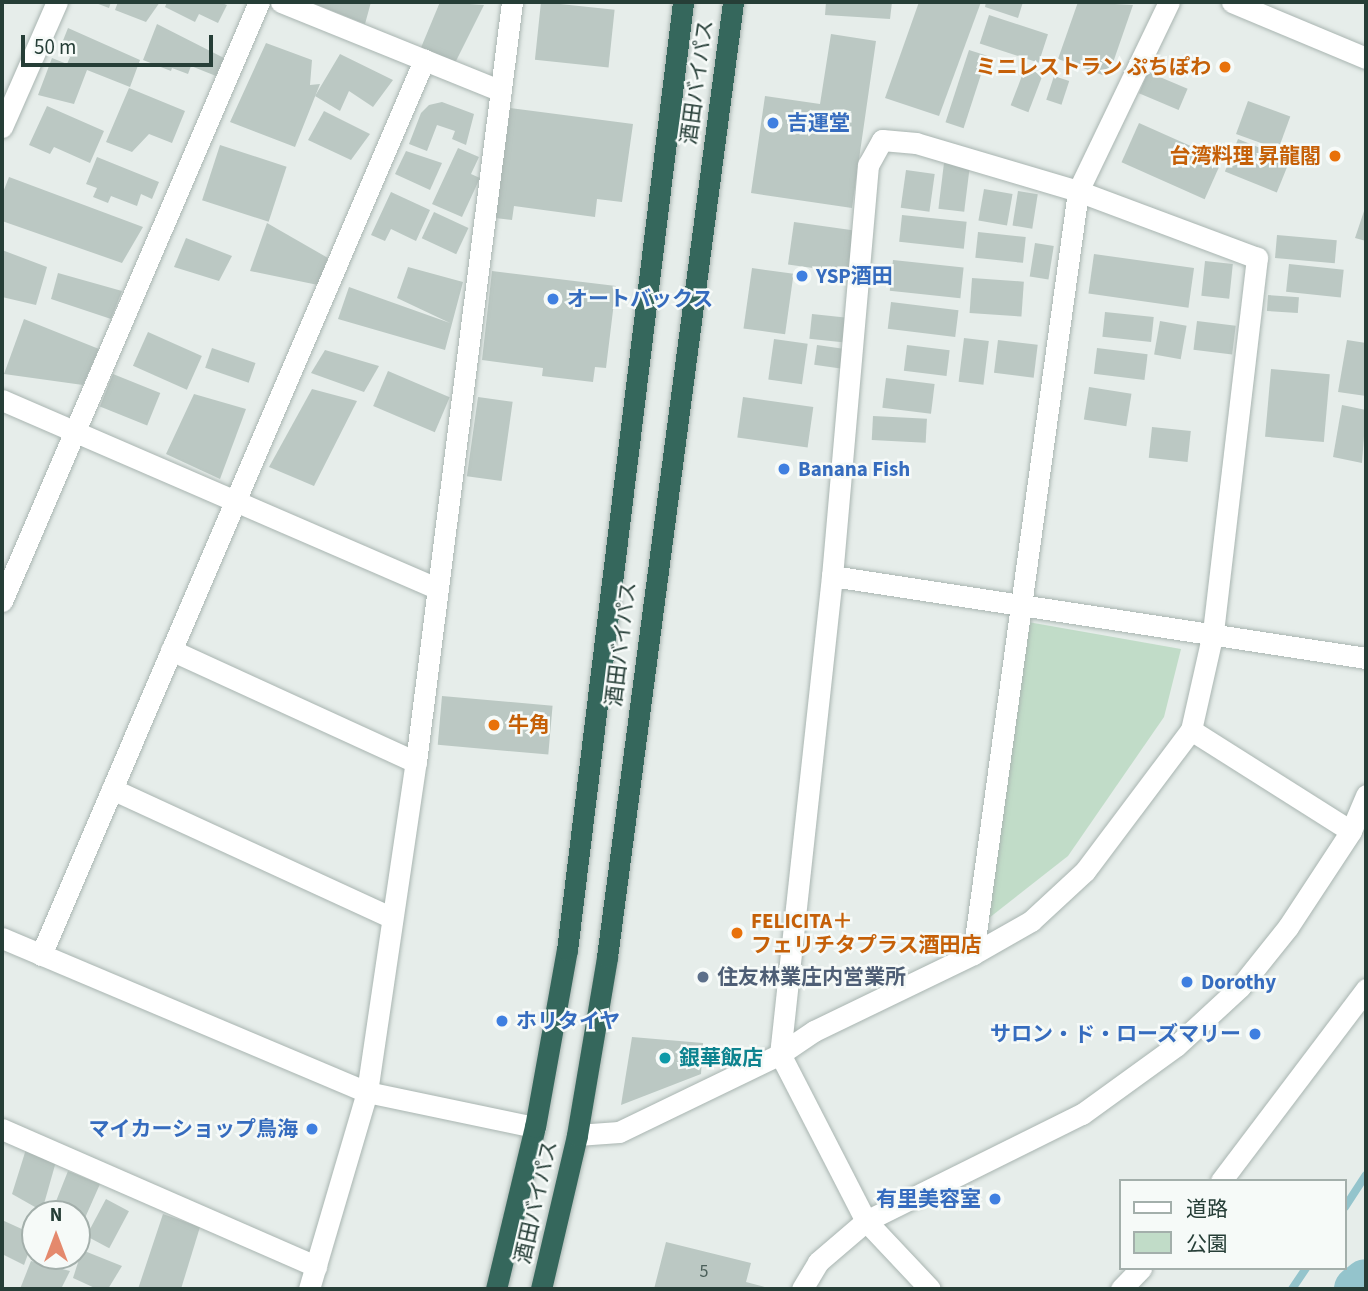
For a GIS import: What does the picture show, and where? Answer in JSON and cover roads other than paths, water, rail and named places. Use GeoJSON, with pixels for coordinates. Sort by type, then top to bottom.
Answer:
{"type":"FeatureCollection","features":[{"type":"Feature","properties":{"kind":"highway","name":"酒田バイパス"},"geometry":{"type":"LineString","coordinates":[[496,1289],[535,1127],[567,950],[684,2]]}},
{"type":"Feature","properties":{"kind":"highway","name":"酒田バイパス"},"geometry":{"type":"LineString","coordinates":[[541,1289],[577,1135],[607,957],[733,2]]}},
{"type":"Feature","properties":{"kind":"street"},"geometry":{"type":"LineString","coordinates":[[3,120],[57,2]]}},
{"type":"Feature","properties":{"kind":"street"},"geometry":{"type":"LineString","coordinates":[[2,601],[260,2]]}},
{"type":"Feature","properties":{"kind":"street"},"geometry":{"type":"LineString","coordinates":[[281,2],[500,90]]}},
{"type":"Feature","properties":{"kind":"street"},"geometry":{"type":"LineString","coordinates":[[309,1289],[367,1092],[390,917],[416,762],[512,2]]}},
{"type":"Feature","properties":{"kind":"street"},"geometry":{"type":"LineString","coordinates":[[973,954],[1078,191],[1169,2]]}},
{"type":"Feature","properties":{"kind":"street"},"geometry":{"type":"LineString","coordinates":[[1231,2],[1366,58]]}},
{"type":"Feature","properties":{"kind":"street"},"geometry":{"type":"LineString","coordinates":[[41,955],[424,60]]}},
{"type":"Feature","properties":{"kind":"street"},"geometry":{"type":"LineString","coordinates":[[577,1135],[619,1132],[780,1054],[814,1031],[973,954],[1031,921],[1085,871],[1191,730],[1213,632],[1257,258],[1078,191],[916,143],[882,139],[868,165],[832,576],[780,1054],[866,1221],[930,1289]]}},
{"type":"Feature","properties":{"kind":"street"},"geometry":{"type":"LineString","coordinates":[[2,400],[436,588]]}},
{"type":"Feature","properties":{"kind":"street"},"geometry":{"type":"LineString","coordinates":[[832,576],[1213,632],[1366,659]]}},
{"type":"Feature","properties":{"kind":"street"},"geometry":{"type":"LineString","coordinates":[[171,650],[416,762]]}},
{"type":"Feature","properties":{"kind":"street"},"geometry":{"type":"LineString","coordinates":[[1191,730],[1351,831]]}},
{"type":"Feature","properties":{"kind":"street"},"geometry":{"type":"LineString","coordinates":[[111,789],[390,917]]}},
{"type":"Feature","properties":{"kind":"street"},"geometry":{"type":"LineString","coordinates":[[802,1289],[818,1262],[866,1221],[1082,1114],[1176,1046],[1240,987],[1272,947],[1351,831],[1366,795]]}},
{"type":"Feature","properties":{"kind":"street"},"geometry":{"type":"LineString","coordinates":[[2,939],[367,1092],[535,1127]]}},
{"type":"Feature","properties":{"kind":"street"},"geometry":{"type":"LineString","coordinates":[[1223,1179],[1366,989]]}},
{"type":"Feature","properties":{"kind":"street"},"geometry":{"type":"LineString","coordinates":[[2,1129],[316,1266]]}},
{"type":"Feature","properties":{"kind":"street"},"geometry":{"type":"LineString","coordinates":[[1121,1289],[1139,1270]]}},
{"type":"Feature","properties":{"kind":"waterway"},"geometry":{"type":"LineString","coordinates":[[1347,1204],[1366,1175]]}},
{"type":"Feature","properties":{"kind":"waterway"},"geometry":{"type":"LineString","coordinates":[[1292,1289],[1305,1270]]}},
{"type":"Feature","properties":{"kind":"waterway"},"geometry":{"type":"LineString","coordinates":[[1357,1289],[1366,1282]]}},
{"type":"Feature","properties":{"kind":"place","name":"ミニレストラン ぷちぽわ"},"geometry":{"type":"Point","coordinates":[1225,67]}},
{"type":"Feature","properties":{"kind":"place","name":"吉運堂"},"geometry":{"type":"Point","coordinates":[773,123]}},
{"type":"Feature","properties":{"kind":"place","name":"台湾料理 昇龍閣"},"geometry":{"type":"Point","coordinates":[1335,156]}},
{"type":"Feature","properties":{"kind":"place","name":"YSP酒田"},"geometry":{"type":"Point","coordinates":[802,276]}},
{"type":"Feature","properties":{"kind":"place","name":"オートバックス"},"geometry":{"type":"Point","coordinates":[553,299]}},
{"type":"Feature","properties":{"kind":"place","name":"Banana Fish"},"geometry":{"type":"Point","coordinates":[784,469]}},
{"type":"Feature","properties":{"kind":"place","name":"牛角"},"geometry":{"type":"Point","coordinates":[494,725]}},
{"type":"Feature","properties":{"kind":"place","name":"FELICITA＋ フェリチタプラス酒田店"},"geometry":{"type":"Point","coordinates":[737,933]}},
{"type":"Feature","properties":{"kind":"place","name":"住友林業庄内営業所"},"geometry":{"type":"Point","coordinates":[703,977]}},
{"type":"Feature","properties":{"kind":"place","name":"Dorothy"},"geometry":{"type":"Point","coordinates":[1187,982]}},
{"type":"Feature","properties":{"kind":"place","name":"ホリタイヤ"},"geometry":{"type":"Point","coordinates":[502,1021]}},
{"type":"Feature","properties":{"kind":"place","name":"サロン・ド・ローズマリー"},"geometry":{"type":"Point","coordinates":[1255,1034]}},
{"type":"Feature","properties":{"kind":"place","name":"銀華飯店"},"geometry":{"type":"Point","coordinates":[665,1058]}},
{"type":"Feature","properties":{"kind":"place","name":"マイカーショップ鳥海"},"geometry":{"type":"Point","coordinates":[312,1129]}},
{"type":"Feature","properties":{"kind":"place","name":"有里美容室"},"geometry":{"type":"Point","coordinates":[995,1199]}}]}
